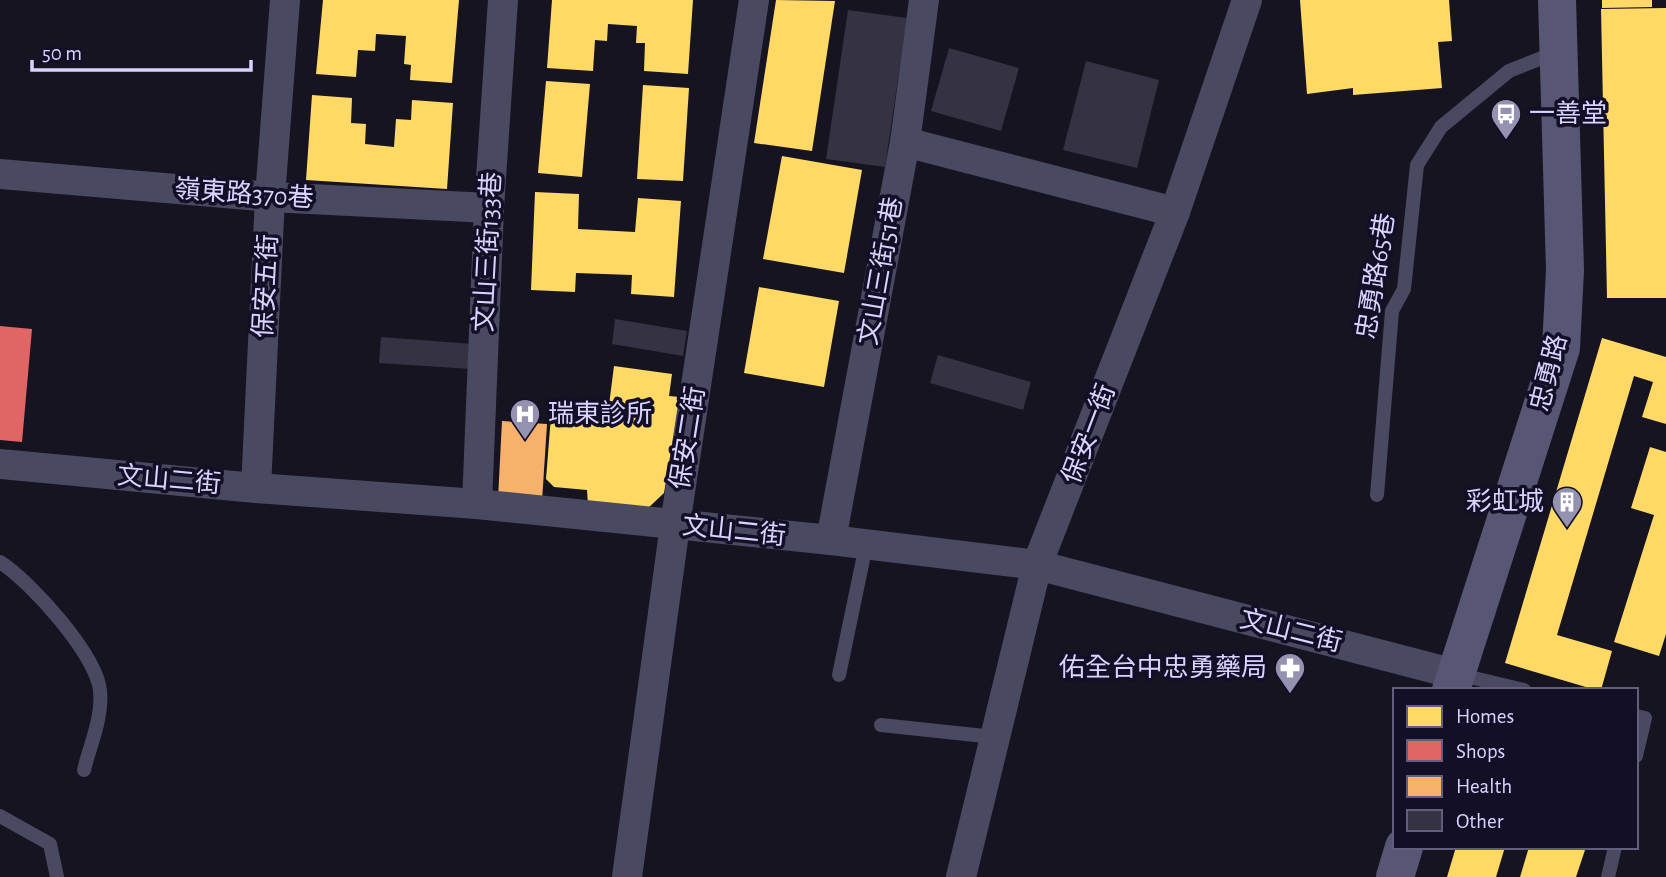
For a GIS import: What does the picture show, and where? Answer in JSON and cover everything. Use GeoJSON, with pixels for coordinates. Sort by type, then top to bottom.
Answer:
{"type":"FeatureCollection","features":[{"type":"Feature","properties":{"kind":"main road","name":"忠勇路"},"geometry":{"type":"LineString","coordinates":[[1453,682],[1561,348],[1565,270],[1557,0]]}},
{"type":"Feature","properties":{"kind":"main road"},"geometry":{"type":"LineString","coordinates":[[1395,877],[1403,849]]}},
{"type":"Feature","properties":{"kind":"street","name":"保安五街"},"geometry":{"type":"LineString","coordinates":[[256,488],[270,197],[285,0]]}},
{"type":"Feature","properties":{"kind":"street","name":"文山三街133巷"},"geometry":{"type":"LineString","coordinates":[[477,504],[489,208],[503,0]]}},
{"type":"Feature","properties":{"kind":"street","name":"保安二街"},"geometry":{"type":"LineString","coordinates":[[627,877],[675,525],[754,0]]}},
{"type":"Feature","properties":{"kind":"street","name":"文山三街51巷"},"geometry":{"type":"LineString","coordinates":[[831,540],[905,142],[924,0]]}},
{"type":"Feature","properties":{"kind":"street","name":"保安一街"},"geometry":{"type":"LineString","coordinates":[[961,877],[1037,565],[1175,212],[1247,0]]}},
{"type":"Feature","properties":{"kind":"street"},"geometry":{"type":"LineString","coordinates":[[905,142],[1175,212]]}},
{"type":"Feature","properties":{"kind":"street","name":"嶺東路370巷"},"geometry":{"type":"LineString","coordinates":[[0,174],[270,197],[489,208]]}},
{"type":"Feature","properties":{"kind":"street","name":"文山二街"},"geometry":{"type":"LineString","coordinates":[[0,464],[256,488],[477,504],[831,540],[1037,565],[1453,682]]}},
{"type":"Feature","properties":{"kind":"lane","name":"忠勇路65巷"},"geometry":{"type":"LineString","coordinates":[[1377,495],[1392,310],[1404,289],[1417,165],[1441,127],[1509,71],[1557,52]]}},
{"type":"Feature","properties":{"kind":"lane"},"geometry":{"type":"LineString","coordinates":[[839,676],[866,545]]}},
{"type":"Feature","properties":{"kind":"lane"},"geometry":{"type":"LineString","coordinates":[[0,562],[34,591],[89,660],[100,690],[99,714],[84,770]]}},
{"type":"Feature","properties":{"kind":"lane"},"geometry":{"type":"LineString","coordinates":[[1453,682],[1506,688]]}},
{"type":"Feature","properties":{"kind":"lane"},"geometry":{"type":"LineString","coordinates":[[1638,716],[1645,718],[1638,748]]}},
{"type":"Feature","properties":{"kind":"lane"},"geometry":{"type":"LineString","coordinates":[[881,725],[994,737]]}},
{"type":"Feature","properties":{"kind":"lane"},"geometry":{"type":"LineString","coordinates":[[0,816],[50,844],[57,877]]}},
{"type":"Feature","properties":{"kind":"lane"},"geometry":{"type":"LineString","coordinates":[[1608,877],[1615,849]]}},
{"type":"Feature","properties":{"kind":"building: Homes"},"geometry":{"type":"Polygon","coordinates":[[[323,0],[459,0],[452,83],[410,80],[411,65],[404,64],[406,36],[376,34],[375,51],[358,50],[356,77],[316,74],[323,0]]]}},
{"type":"Feature","properties":{"kind":"building: Homes"},"geometry":{"type":"Polygon","coordinates":[[[552,0],[693,0],[688,74],[644,71],[645,43],[636,43],[637,26],[608,24],[607,41],[595,40],[593,71],[547,68],[552,0]]]}},
{"type":"Feature","properties":{"kind":"building: Homes"},"geometry":{"type":"Polygon","coordinates":[[[776,0],[835,1],[812,151],[754,143],[776,0]]]}},
{"type":"Feature","properties":{"kind":"building: Homes"},"geometry":{"type":"Polygon","coordinates":[[[1300,0],[1449,0],[1452,41],[1438,42],[1442,88],[1353,95],[1353,88],[1307,94],[1300,0]]]}},
{"type":"Feature","properties":{"kind":"building: Homes"},"geometry":{"type":"Polygon","coordinates":[[[1602,0],[1652,0],[1652,7],[1602,8],[1602,0]]]}},
{"type":"Feature","properties":{"kind":"building: Homes"},"geometry":{"type":"Polygon","coordinates":[[[1666,8],[1666,298],[1607,298],[1601,9],[1666,8]]]}},
{"type":"Feature","properties":{"kind":"building: Homes"},"geometry":{"type":"Polygon","coordinates":[[[546,81],[590,84],[582,177],[538,173],[546,81]]]}},
{"type":"Feature","properties":{"kind":"building: Homes"},"geometry":{"type":"Polygon","coordinates":[[[643,85],[689,88],[683,181],[637,179],[643,85]]]}},
{"type":"Feature","properties":{"kind":"building: Homes"},"geometry":{"type":"Polygon","coordinates":[[[312,95],[352,98],[351,123],[366,124],[365,144],[394,147],[396,119],[411,120],[412,100],[453,103],[447,189],[306,180],[312,95]]]}},
{"type":"Feature","properties":{"kind":"building: Homes"},"geometry":{"type":"Polygon","coordinates":[[[782,156],[862,170],[844,273],[763,259],[782,156]]]}},
{"type":"Feature","properties":{"kind":"building: Homes"},"geometry":{"type":"Polygon","coordinates":[[[535,192],[579,194],[578,229],[635,232],[638,198],[681,201],[674,297],[631,294],[632,275],[576,273],[575,292],[531,290],[535,192]]]}},
{"type":"Feature","properties":{"kind":"building: Homes"},"geometry":{"type":"Polygon","coordinates":[[[759,287],[839,301],[824,387],[744,373],[759,287]]]}},
{"type":"Feature","properties":{"kind":"building: Homes","name":"彩虹城"},"geometry":{"type":"Polygon","coordinates":[[[1602,338],[1666,357],[1666,424],[1642,417],[1653,382],[1634,376],[1557,635],[1612,651],[1602,688],[1589,688],[1505,663],[1602,338]]]}},
{"type":"Feature","properties":{"kind":"building: Homes"},"geometry":{"type":"Polygon","coordinates":[[[614,366],[672,374],[669,396],[680,397],[664,493],[646,510],[588,505],[587,490],[554,487],[546,479],[551,416],[607,421],[614,366]]]}},
{"type":"Feature","properties":{"kind":"building: Homes"},"geometry":{"type":"Polygon","coordinates":[[[1650,447],[1666,452],[1666,634],[1659,656],[1614,642],[1654,515],[1631,508],[1650,447]]]}},
{"type":"Feature","properties":{"kind":"building: Homes"},"geometry":{"type":"Polygon","coordinates":[[[1455,849],[1504,849],[1496,877],[1447,877],[1455,849]]]}},
{"type":"Feature","properties":{"kind":"building: Homes"},"geometry":{"type":"Polygon","coordinates":[[[1528,849],[1585,849],[1576,877],[1520,877],[1528,849]]]}},
{"type":"Feature","properties":{"kind":"building: Shops"},"geometry":{"type":"Polygon","coordinates":[[[0,326],[32,329],[22,442],[0,440],[0,326]]]}},
{"type":"Feature","properties":{"kind":"building: Health"},"geometry":{"type":"Polygon","coordinates":[[[502,421],[547,424],[542,501],[498,499],[502,421]]]}},
{"type":"Feature","properties":{"kind":"building: Other"},"geometry":{"type":"Polygon","coordinates":[[[848,10],[907,18],[885,167],[826,159],[848,10]]]}},
{"type":"Feature","properties":{"kind":"building: Other"},"geometry":{"type":"Polygon","coordinates":[[[949,48],[1019,68],[1001,131],[931,111],[949,48]]]}},
{"type":"Feature","properties":{"kind":"building: Other"},"geometry":{"type":"Polygon","coordinates":[[[1086,61],[1159,80],[1137,168],[1063,150],[1086,61]]]}},
{"type":"Feature","properties":{"kind":"building: Other"},"geometry":{"type":"Polygon","coordinates":[[[615,319],[687,331],[683,356],[612,344],[615,319]]]}},
{"type":"Feature","properties":{"kind":"building: Other"},"geometry":{"type":"Polygon","coordinates":[[[381,337],[473,344],[471,369],[379,363],[381,337]]]}},
{"type":"Feature","properties":{"kind":"building: Other"},"geometry":{"type":"Polygon","coordinates":[[[938,355],[1031,382],[1023,410],[930,383],[938,355]]]}},
{"type":"Feature","properties":{"kind":"place","name":"一善堂"},"geometry":{"type":"Point","coordinates":[1506,141]}},
{"type":"Feature","properties":{"kind":"place","name":"瑞東診所"},"geometry":{"type":"Point","coordinates":[525,441]}},
{"type":"Feature","properties":{"kind":"place","name":"彩虹城"},"geometry":{"type":"Point","coordinates":[1567,529]}},
{"type":"Feature","properties":{"kind":"place","name":"佑全台中忠勇藥局"},"geometry":{"type":"Point","coordinates":[1290,695]}}]}
